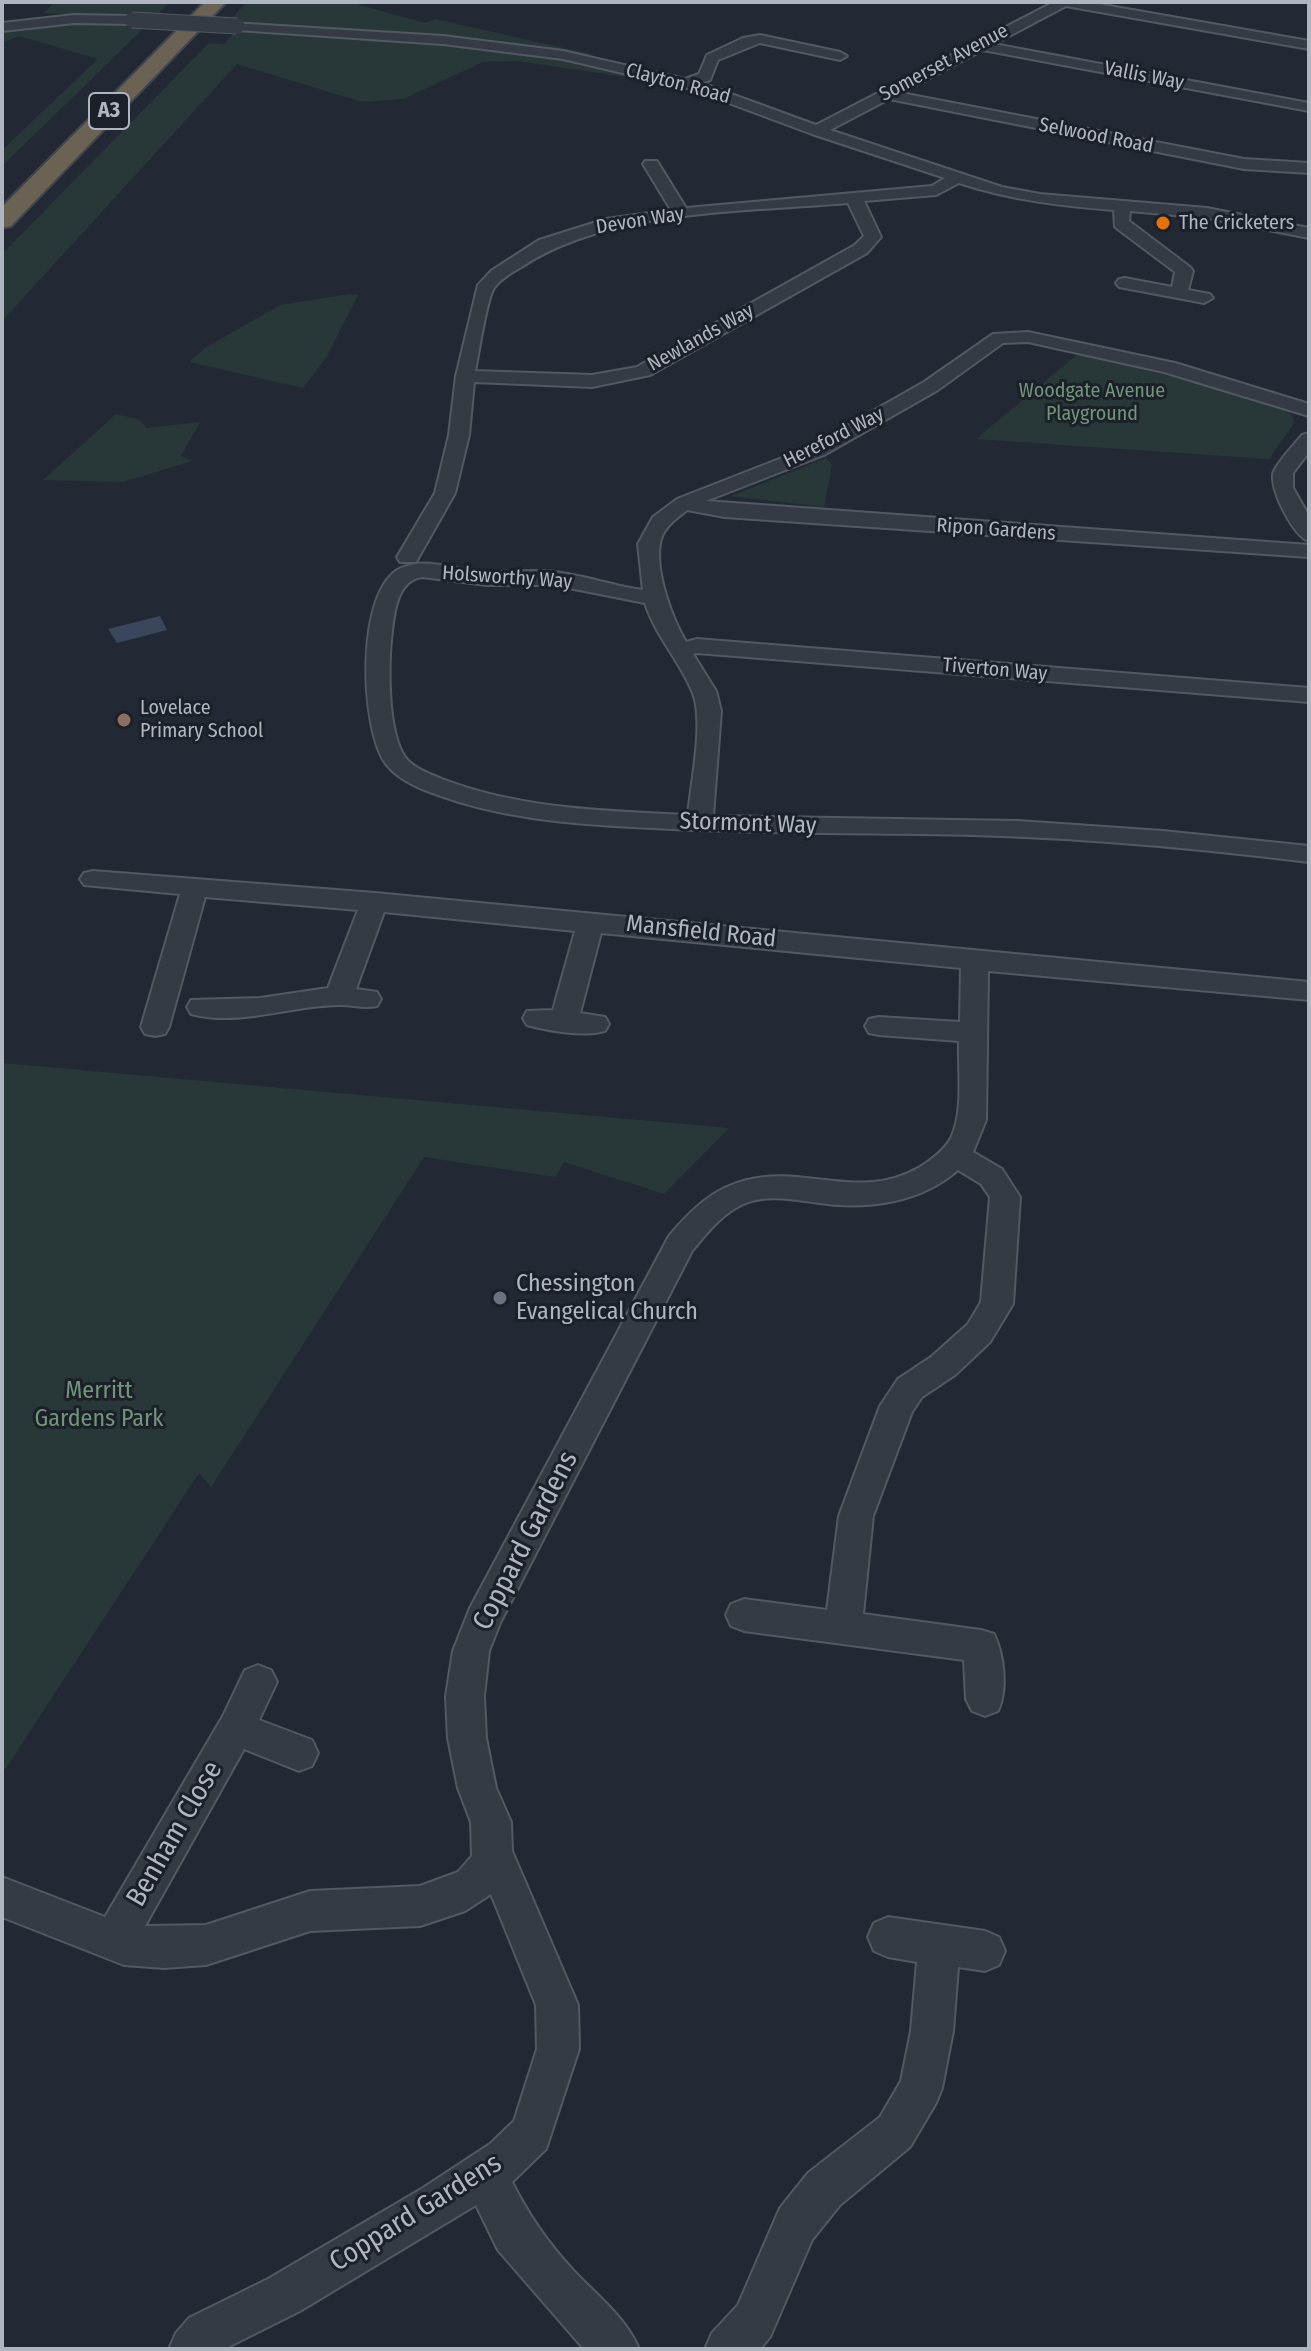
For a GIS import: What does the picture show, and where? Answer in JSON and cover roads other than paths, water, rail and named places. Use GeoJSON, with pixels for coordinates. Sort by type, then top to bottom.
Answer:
{"type":"FeatureCollection","features":[{"type":"Feature","properties":{"kind":"highway"},"geometry":{"type":"LineString","coordinates":[[146,42],[185,2]]}},
{"type":"Feature","properties":{"kind":"highway","name":"A3"},"geometry":{"type":"LineString","coordinates":[[2,221],[216,2]]}},
{"type":"Feature","properties":{"kind":"street","name":"Somerset Avenue"},"geometry":{"type":"LineString","coordinates":[[817,131],[1064,2],[1309,45]]}},
{"type":"Feature","properties":{"kind":"street","name":"Clayton Road"},"geometry":{"type":"LineString","coordinates":[[2,27],[31,16],[132,20],[428,38],[536,50],[687,83],[817,131],[999,191],[1040,199],[1207,213],[1309,233]]}},
{"type":"Feature","properties":{"kind":"street"},"geometry":{"type":"LineString","coordinates":[[687,83],[705,77],[712,58],[754,39],[768,39],[830,57]]}},
{"type":"Feature","properties":{"kind":"street","name":"Vallis Way"},"geometry":{"type":"LineString","coordinates":[[978,45],[1309,107]]}},
{"type":"Feature","properties":{"kind":"street","name":"Selwood Road"},"geometry":{"type":"LineString","coordinates":[[885,94],[1244,164],[1309,168]]}},
{"type":"Feature","properties":{"kind":"street"},"geometry":{"type":"LineString","coordinates":[[651,164],[681,213]]}},
{"type":"Feature","properties":{"kind":"street","name":"Devon Way"},"geometry":{"type":"LineString","coordinates":[[459,435],[465,376],[484,289],[497,275],[545,244],[606,224],[681,213],[936,190],[957,178]]}},
{"type":"Feature","properties":{"kind":"street","name":"Newlands Way"},"geometry":{"type":"LineString","coordinates":[[465,376],[592,381],[643,371],[861,249],[873,237],[853,197]]}},
{"type":"Feature","properties":{"kind":"street"},"geometry":{"type":"LineString","coordinates":[[1123,205],[1121,223],[1184,271],[1179,293]]}},
{"type":"Feature","properties":{"kind":"street"},"geometry":{"type":"LineString","coordinates":[[1125,283],[1204,298]]}},
{"type":"Feature","properties":{"kind":"street","name":"Hereford Way"},"geometry":{"type":"LineString","coordinates":[[700,823],[709,711],[704,691],[662,621],[654,595],[649,544],[660,521],[684,503],[817,451],[931,386],[999,338],[1028,337],[1168,367],[1309,410]]}},
{"type":"Feature","properties":{"kind":"street","name":"Stormont Way"},"geometry":{"type":"LineString","coordinates":[[459,435],[445,493],[394,584],[383,613],[378,647],[379,699],[393,757],[408,772],[482,802],[593,817],[700,823],[1033,828],[1181,838],[1309,854]]}},
{"type":"Feature","properties":{"kind":"street"},"geometry":{"type":"LineString","coordinates":[[1309,439],[1283,473],[1283,488],[1309,535]]}},
{"type":"Feature","properties":{"kind":"street","name":"Ripon Gardens"},"geometry":{"type":"LineString","coordinates":[[684,503],[725,511],[1309,551]]}},
{"type":"Feature","properties":{"kind":"street","name":"Holsworthy Way"},"geometry":{"type":"LineString","coordinates":[[407,565],[420,571],[481,579],[540,577],[641,597],[654,595]]}},
{"type":"Feature","properties":{"kind":"street","name":"Tiverton Way"},"geometry":{"type":"LineString","coordinates":[[680,650],[697,646],[1309,695]]}},
{"type":"Feature","properties":{"kind":"street","name":"Mansfield Road"},"geometry":{"type":"LineString","coordinates":[[93,879],[375,901],[1309,991]]}},
{"type":"Feature","properties":{"kind":"street"},"geometry":{"type":"LineString","coordinates":[[155,1027],[195,887]]}},
{"type":"Feature","properties":{"kind":"street"},"geometry":{"type":"LineString","coordinates":[[339,996],[375,901]]}},
{"type":"Feature","properties":{"kind":"street"},"geometry":{"type":"LineString","coordinates":[[591,921],[551,1020],[595,1024]]}},
{"type":"Feature","properties":{"kind":"street"},"geometry":{"type":"LineString","coordinates":[[843,1628],[856,1516],[897,1406],[910,1388],[943,1366],[979,1333],[997,1304],[1005,1197],[999,1182],[979,1167],[955,1156],[963,1145],[971,1120],[975,961]]}},
{"type":"Feature","properties":{"kind":"street"},"geometry":{"type":"LineString","coordinates":[[136,993],[165,994]]}},
{"type":"Feature","properties":{"kind":"street"},"geometry":{"type":"LineString","coordinates":[[201,1007],[260,1007],[339,996],[367,999]]}},
{"type":"Feature","properties":{"kind":"street"},"geometry":{"type":"LineString","coordinates":[[879,1026],[974,1033]]}},
{"type":"Feature","properties":{"kind":"street","name":"Coppard Gardens"},"geometry":{"type":"LineString","coordinates":[[192,2349],[205,2334],[284,2295],[484,2174],[506,2160],[531,2134],[558,2049],[557,2005],[506,1880],[492,1854],[491,1822],[477,1788],[467,1738],[465,1696],[471,1651],[487,1609],[561,1475],[680,1244],[705,1214],[726,1199],[745,1191],[767,1187],[870,1195],[917,1182],[955,1156]]}},
{"type":"Feature","properties":{"kind":"street"},"geometry":{"type":"LineString","coordinates":[[744,1615],[981,1646],[985,1699]]}},
{"type":"Feature","properties":{"kind":"street","name":"Benham Close"},"geometry":{"type":"LineString","coordinates":[[114,1941],[236,1728],[258,1682]]}},
{"type":"Feature","properties":{"kind":"street"},"geometry":{"type":"LineString","coordinates":[[236,1728],[299,1753]]}},
{"type":"Feature","properties":{"kind":"street"},"geometry":{"type":"LineString","coordinates":[[2,1897],[124,1945],[164,1948],[206,1945],[310,1911],[420,1906],[451,1897],[472,1886],[490,1865],[492,1854]]}},
{"type":"Feature","properties":{"kind":"street"},"geometry":{"type":"LineString","coordinates":[[888,1937],[985,1951]]}},
{"type":"Feature","properties":{"kind":"street"},"geometry":{"type":"LineString","coordinates":[[728,2349],[754,2321],[796,2224],[824,2189],[895,2132],[921,2088],[932,2031],[939,1945]]}},
{"type":"Feature","properties":{"kind":"street"},"geometry":{"type":"LineString","coordinates":[[484,2174],[514,2234],[553,2282],[616,2349]]}},
{"type":"Feature","properties":{"kind":"water"},"geometry":{"type":"Polygon","coordinates":[[[160,616],[167,630],[117,643],[108,629],[160,616]]]}},
{"type":"Feature","properties":{"kind":"place","name":"The Cricketers"},"geometry":{"type":"Point","coordinates":[1163,223]}},
{"type":"Feature","properties":{"kind":"place","name":"Lovelace Primary School"},"geometry":{"type":"Point","coordinates":[124,720]}},
{"type":"Feature","properties":{"kind":"place","name":"Chessington Evangelical Church"},"geometry":{"type":"Point","coordinates":[500,1298]}},
{"type":"Feature","properties":{"kind":"park label","name":"Woodgate Avenue Playground"},"geometry":{"type":"Point","coordinates":[1092,402]}},
{"type":"Feature","properties":{"kind":"park label","name":"Merritt Gardens Park"},"geometry":{"type":"Point","coordinates":[99,1405]}}]}
